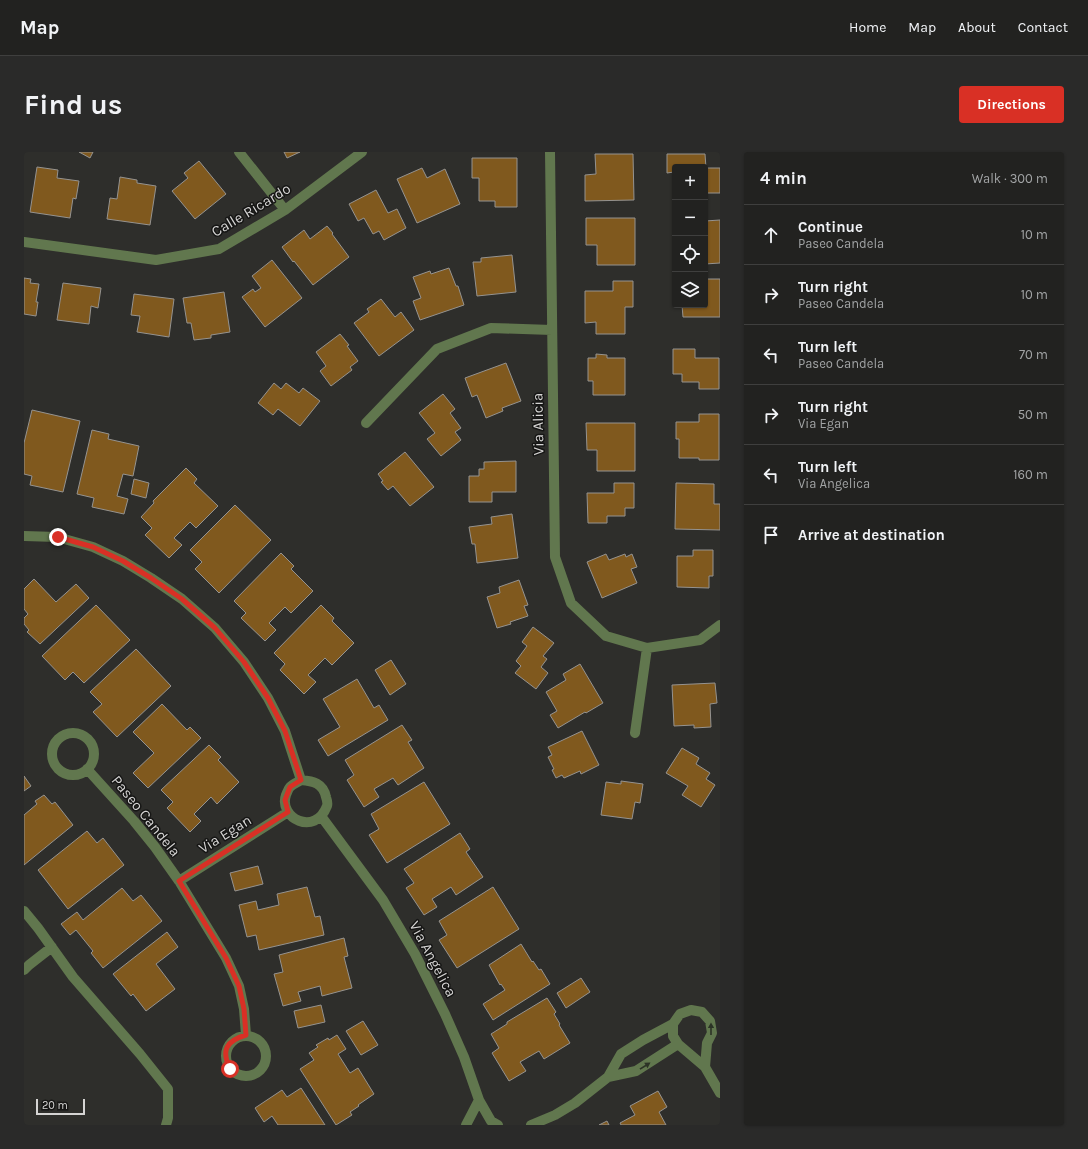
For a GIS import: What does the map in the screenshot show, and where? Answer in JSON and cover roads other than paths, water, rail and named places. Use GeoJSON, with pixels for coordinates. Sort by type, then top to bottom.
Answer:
{"type":"FeatureCollection","features":[{"type":"Feature","properties":{"kind":"street"},"geometry":{"type":"LineString","coordinates":[[239,152],[285,210]]}},
{"type":"Feature","properties":{"kind":"street","name":"Calle Ricardo"},"geometry":{"type":"LineString","coordinates":[[24,242],[156,260],[219,248],[285,210],[362,152]]}},
{"type":"Feature","properties":{"kind":"street","name":"Via Alicia"},"geometry":{"type":"LineString","coordinates":[[550,152],[556,557],[571,603],[606,636],[647,648]]}},
{"type":"Feature","properties":{"kind":"street"},"geometry":{"type":"LineString","coordinates":[[366,423],[437,349],[491,328],[552,330]]}},
{"type":"Feature","properties":{"kind":"street"},"geometry":{"type":"LineString","coordinates":[[24,531],[24,536],[58,537],[93,547],[123,561],[182,599],[215,628],[244,662],[268,698],[285,731],[301,780]]}},
{"type":"Feature","properties":{"kind":"street"},"geometry":{"type":"LineString","coordinates":[[635,733],[647,648],[700,640],[720,625]]}},
{"type":"Feature","properties":{"kind":"street"},"geometry":{"type":"LineString","coordinates":[[75,732],[86,737],[93,747],[93,759],[87,769],[76,774],[64,773],[55,766],[51,754],[54,742],[63,734],[75,732]]}},
{"type":"Feature","properties":{"kind":"street","name":"Paseo Candela"},"geometry":{"type":"LineString","coordinates":[[87,769],[134,821],[179,881],[226,958],[239,986],[244,1009],[246,1035]]}},
{"type":"Feature","properties":{"kind":"street"},"geometry":{"type":"LineString","coordinates":[[301,780],[314,782],[325,790],[328,804],[321,816],[313,822],[304,822],[295,819],[288,812],[285,800],[290,787],[301,780]]}},
{"type":"Feature","properties":{"kind":"street","name":"Via Egan"},"geometry":{"type":"LineString","coordinates":[[179,881],[288,812]]}},
{"type":"Feature","properties":{"kind":"street","name":"Via Angelica"},"geometry":{"type":"LineString","coordinates":[[321,816],[383,900],[415,954],[445,1014],[464,1057],[479,1100],[491,1121],[498,1125]]}},
{"type":"Feature","properties":{"kind":"street"},"geometry":{"type":"LineString","coordinates":[[24,911],[73,977],[140,1054],[168,1089],[168,1118],[166,1125]]}},
{"type":"Feature","properties":{"kind":"street"},"geometry":{"type":"LineString","coordinates":[[24,970],[52,947]]}},
{"type":"Feature","properties":{"kind":"street"},"geometry":{"type":"LineString","coordinates":[[531,1125],[537,1124],[575,1103],[608,1077],[621,1054],[673,1024],[680,1014],[691,1010],[702,1012],[710,1021],[712,1033],[707,1043],[705,1067]]}},
{"type":"Feature","properties":{"kind":"street"},"geometry":{"type":"LineString","coordinates":[[673,1024],[673,1036],[678,1044],[705,1067],[720,1093]]}},
{"type":"Feature","properties":{"kind":"street"},"geometry":{"type":"LineString","coordinates":[[246,1035],[257,1038],[265,1047],[267,1058],[262,1069],[252,1076],[240,1076],[230,1069],[225,1059],[227,1047],[234,1038],[246,1035]]}},
{"type":"Feature","properties":{"kind":"street"},"geometry":{"type":"LineString","coordinates":[[608,1077],[636,1071],[678,1044]]}},
{"type":"Feature","properties":{"kind":"street"},"geometry":{"type":"LineString","coordinates":[[466,1125],[479,1100]]}}]}
